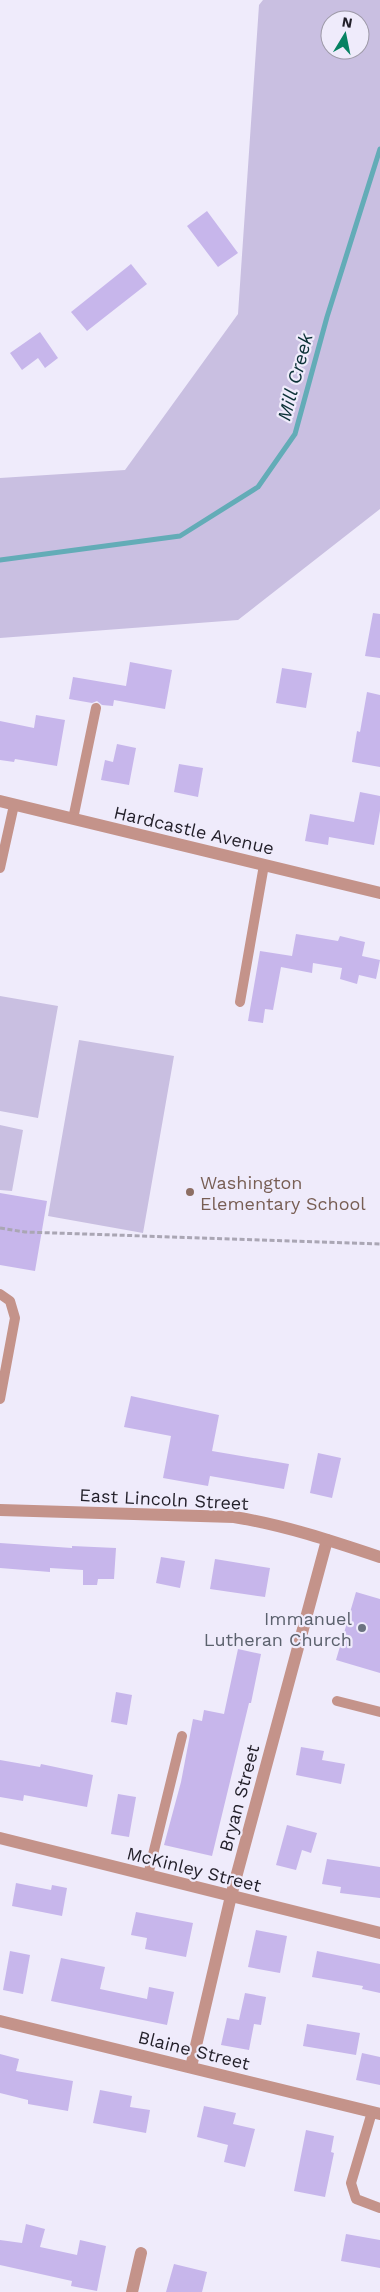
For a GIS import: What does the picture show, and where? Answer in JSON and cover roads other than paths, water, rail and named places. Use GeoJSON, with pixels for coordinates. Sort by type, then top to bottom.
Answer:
{"type":"FeatureCollection","features":[{"type":"Feature","properties":{"kind":"street","name":"Hardcastle Avenue"},"geometry":{"type":"LineString","coordinates":[[0,801],[380,893]]}},
{"type":"Feature","properties":{"kind":"street","name":"East Lincoln Street"},"geometry":{"type":"LineString","coordinates":[[0,1510],[234,1517],[268,1523],[380,1557]]}},
{"type":"Feature","properties":{"kind":"street","name":"Bryan Street"},"geometry":{"type":"LineString","coordinates":[[191,2068],[231,1896],[327,1540]]}},
{"type":"Feature","properties":{"kind":"street","name":"McKinley Street"},"geometry":{"type":"LineString","coordinates":[[0,1838],[380,1933]]}},
{"type":"Feature","properties":{"kind":"street","name":"Blaine Street"},"geometry":{"type":"LineString","coordinates":[[0,2020],[376,2113]]}},
{"type":"Feature","properties":{"kind":"street"},"geometry":{"type":"LineString","coordinates":[[132,2292],[141,2253]]}},
{"type":"Feature","properties":{"kind":"lane"},"geometry":{"type":"LineString","coordinates":[[73,819],[96,708]]}},
{"type":"Feature","properties":{"kind":"lane"},"geometry":{"type":"LineString","coordinates":[[0,868],[14,805]]}},
{"type":"Feature","properties":{"kind":"lane"},"geometry":{"type":"LineString","coordinates":[[240,1002],[264,865]]}},
{"type":"Feature","properties":{"kind":"lane"},"geometry":{"type":"LineString","coordinates":[[0,1294],[10,1301],[15,1318],[0,1399]]}},
{"type":"Feature","properties":{"kind":"lane"},"geometry":{"type":"LineString","coordinates":[[337,1701],[380,1712]]}},
{"type":"Feature","properties":{"kind":"lane"},"geometry":{"type":"LineString","coordinates":[[148,1875],[182,1736]]}},
{"type":"Feature","properties":{"kind":"lane"},"geometry":{"type":"LineString","coordinates":[[376,2113],[351,2183],[356,2198],[380,2208]]}},
{"type":"Feature","properties":{"kind":"waterway","name":"Mill Creek"},"geometry":{"type":"LineString","coordinates":[[0,560],[180,536],[258,487],[295,434],[327,317],[380,149]]}},
{"type":"Feature","properties":{"kind":"place","name":"Washington Elementary School"},"geometry":{"type":"Point","coordinates":[190,1192]}},
{"type":"Feature","properties":{"kind":"place","name":"Immanuel Lutheran Church"},"geometry":{"type":"Point","coordinates":[362,1628]}}]}
